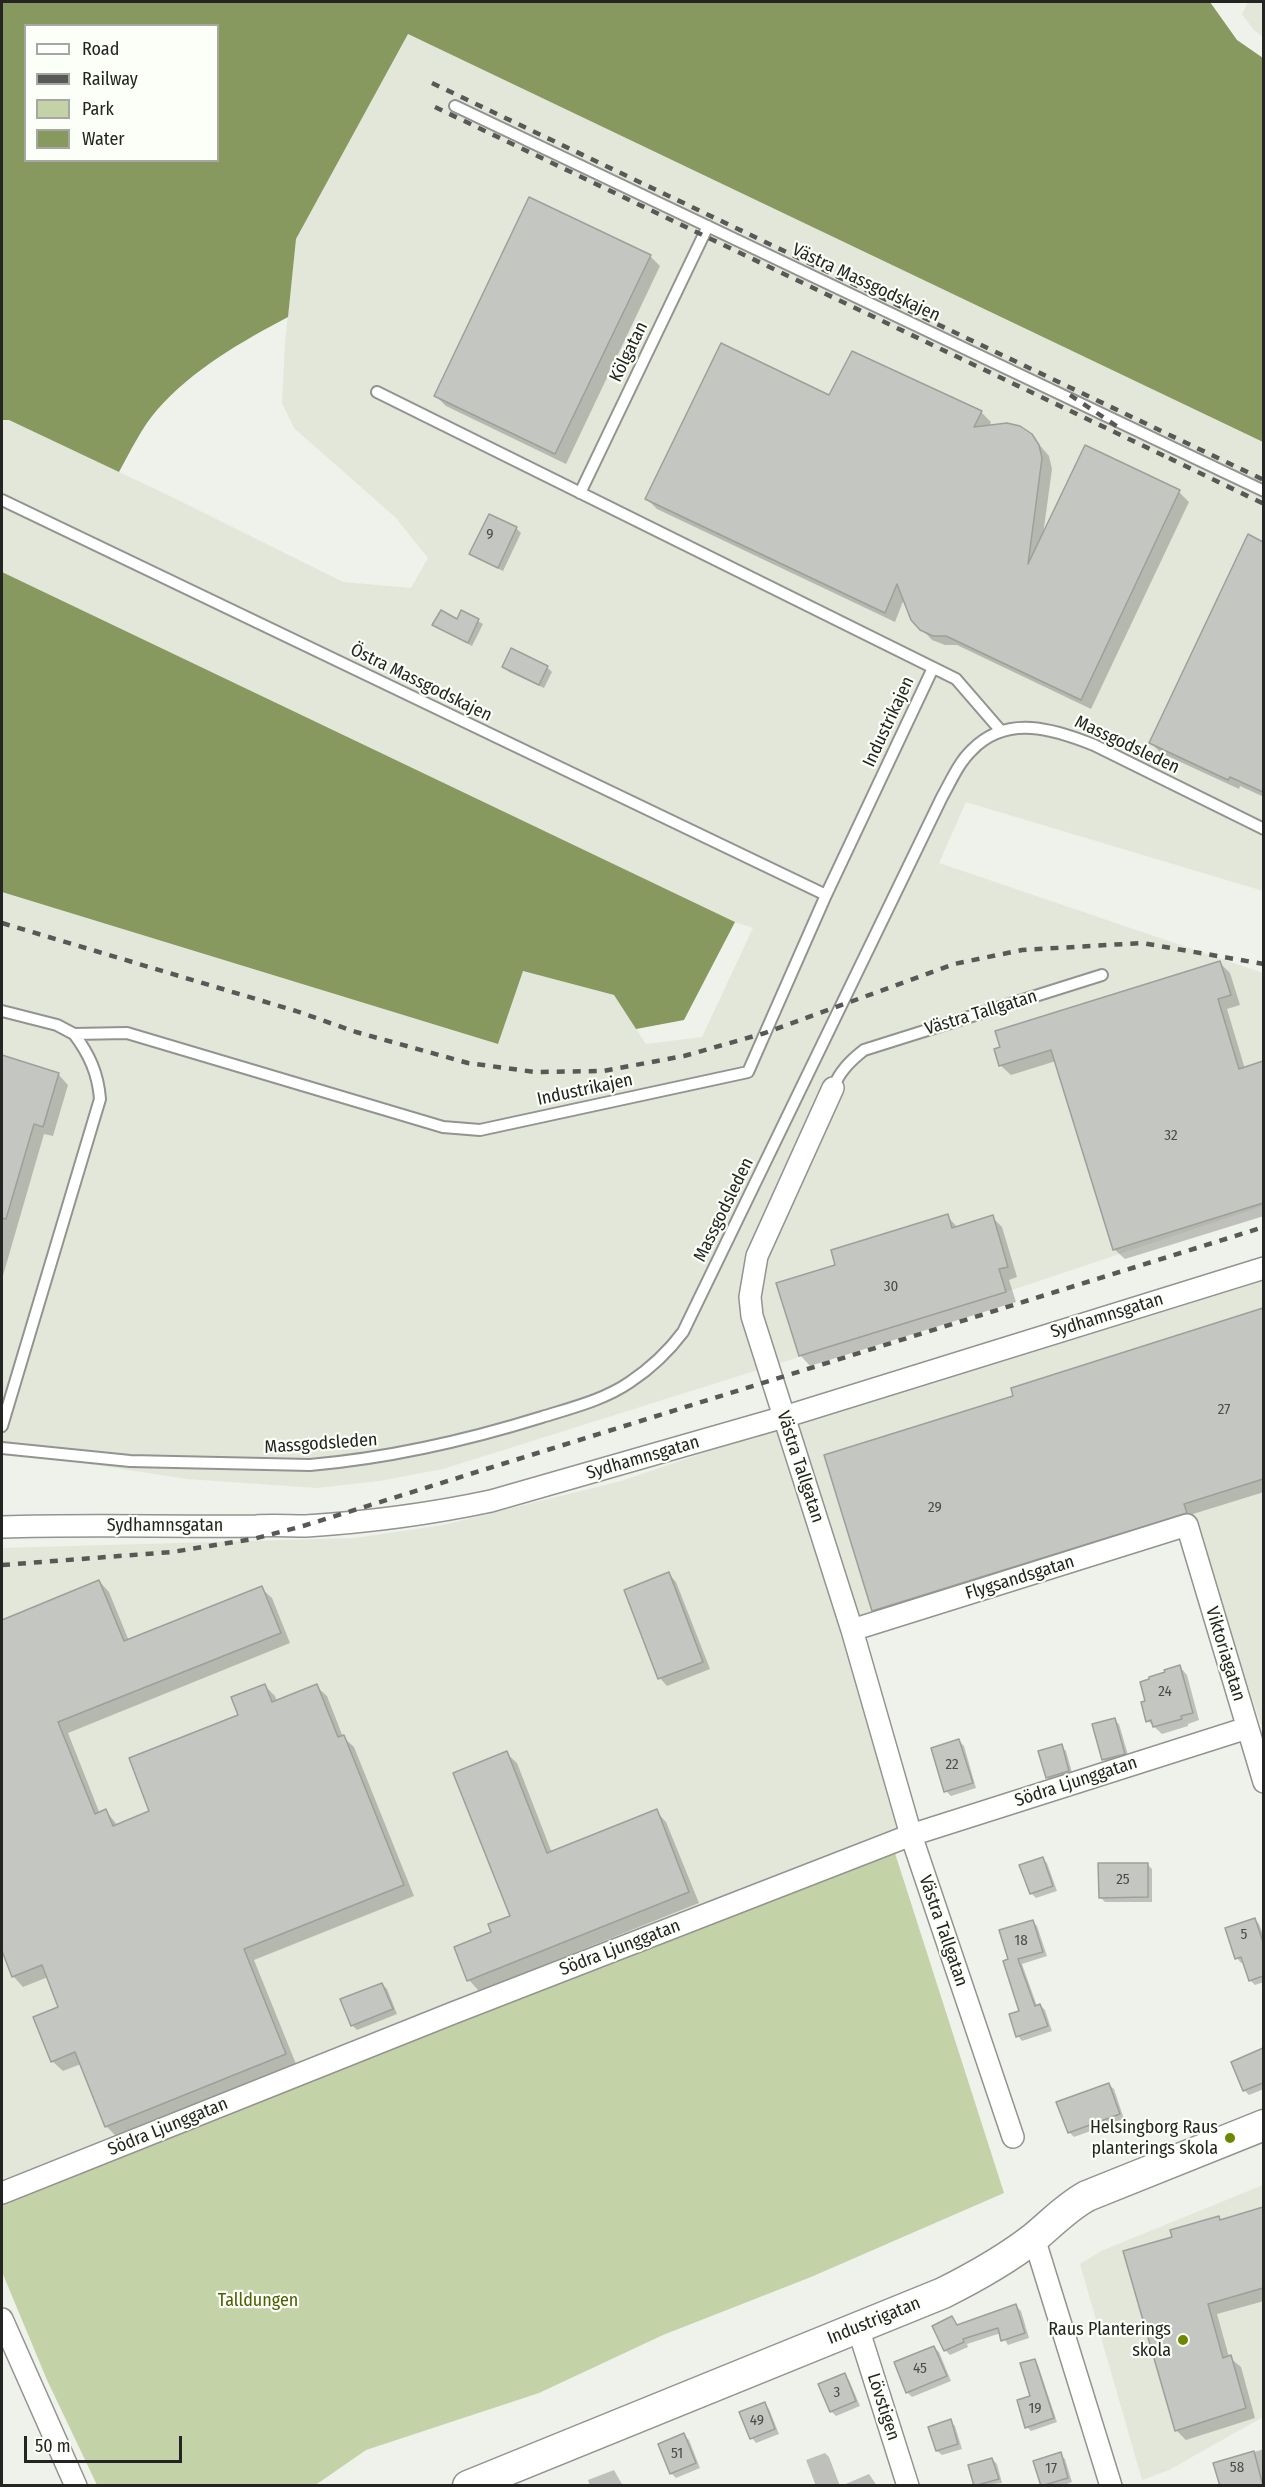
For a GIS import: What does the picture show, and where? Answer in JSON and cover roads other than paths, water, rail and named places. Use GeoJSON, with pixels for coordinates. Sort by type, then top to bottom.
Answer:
{"type":"FeatureCollection","features":[{"type":"Feature","properties":{"kind":"street","name":"Västra Tallgatan"},"geometry":{"type":"LineString","coordinates":[[833,1088],[757,1256],[751,1282],[752,1316],[852,1630],[910,1835],[1013,2137]]}},
{"type":"Feature","properties":{"kind":"street","name":"Sydhamnsgatan"},"geometry":{"type":"LineString","coordinates":[[2,1527],[303,1526],[446,1511],[491,1501],[784,1417],[1263,1268]]}},
{"type":"Feature","properties":{"kind":"street","name":"Flygsandsgatan"},"geometry":{"type":"LineString","coordinates":[[852,1630],[1187,1525]]}},
{"type":"Feature","properties":{"kind":"street","name":"Viktoriagatan"},"geometry":{"type":"LineString","coordinates":[[1187,1525],[1263,1782]]}},
{"type":"Feature","properties":{"kind":"street","name":"Södra Ljunggatan"},"geometry":{"type":"LineString","coordinates":[[2,2193],[910,1835],[1247,1728]]}},
{"type":"Feature","properties":{"kind":"street","name":"Industrigatan"},"geometry":{"type":"LineString","coordinates":[[468,2486],[858,2328],[979,2276],[1034,2238],[1067,2208],[1087,2196],[1263,2125]]}},
{"type":"Feature","properties":{"kind":"street"},"geometry":{"type":"LineString","coordinates":[[1034,2238],[1111,2486]]}},
{"type":"Feature","properties":{"kind":"street"},"geometry":{"type":"LineString","coordinates":[[2,2319],[76,2485]]}},
{"type":"Feature","properties":{"kind":"street","name":"Lövstigen"},"geometry":{"type":"LineString","coordinates":[[858,2328],[908,2486]]}},
{"type":"Feature","properties":{"kind":"lane","name":"Västra Massgodskajen"},"geometry":{"type":"LineString","coordinates":[[455,106],[1263,491]]}},
{"type":"Feature","properties":{"kind":"lane","name":"Kölgatan"},"geometry":{"type":"LineString","coordinates":[[580,493],[708,226]]}},
{"type":"Feature","properties":{"kind":"lane"},"geometry":{"type":"LineString","coordinates":[[377,392],[956,679],[1001,731]]}},
{"type":"Feature","properties":{"kind":"lane","name":"Östra Massgodskajen"},"geometry":{"type":"LineString","coordinates":[[2,500],[826,895]]}},
{"type":"Feature","properties":{"kind":"lane","name":"Industrikajen"},"geometry":{"type":"LineString","coordinates":[[2,1011],[57,1025],[74,1034],[127,1033],[443,1127],[480,1130],[748,1072],[826,895],[933,668]]}},
{"type":"Feature","properties":{"kind":"lane","name":"Massgodsleden"},"geometry":{"type":"LineString","coordinates":[[2,1448],[141,1462],[310,1465],[362,1460],[418,1451],[494,1432],[577,1406],[629,1383],[667,1353],[683,1332],[942,797],[971,751],[984,739],[1001,731],[1029,727],[1048,729],[1071,736],[1263,829]]}},
{"type":"Feature","properties":{"kind":"lane","name":"Västra Tallgatan"},"geometry":{"type":"LineString","coordinates":[[833,1088],[839,1073],[851,1059],[864,1050],[1102,975]]}},
{"type":"Feature","properties":{"kind":"lane"},"geometry":{"type":"LineString","coordinates":[[2,1426],[100,1099],[92,1062],[74,1034]]}},
{"type":"Feature","properties":{"kind":"water"},"geometry":{"type":"Polygon","coordinates":[[[2,2],[1210,2],[1237,40],[1263,58],[1263,442],[408,34],[296,239],[288,317],[218,358],[171,395],[146,424],[119,472],[9,420],[2,420],[2,2]]]}},
{"type":"Feature","properties":{"kind":"water"},"geometry":{"type":"Polygon","coordinates":[[[2,572],[735,922],[684,1020],[636,1029],[614,995],[523,971],[498,1044],[2,892],[2,572]]]}},
{"type":"Feature","properties":{"kind":"railway"},"geometry":{"type":"LineString","coordinates":[[432,83],[1264,480]]}},
{"type":"Feature","properties":{"kind":"railway"},"geometry":{"type":"LineString","coordinates":[[435,107],[1175,461]]}},
{"type":"Feature","properties":{"kind":"railway"},"geometry":{"type":"LineString","coordinates":[[1070,395],[1118,427]]}},
{"type":"Feature","properties":{"kind":"railway"},"geometry":{"type":"LineString","coordinates":[[1169,458],[1264,504]]}},
{"type":"Feature","properties":{"kind":"railway"},"geometry":{"type":"LineString","coordinates":[[2,923],[296,1011],[356,1032],[468,1063],[535,1072],[603,1071],[684,1056],[765,1033],[954,964],[1022,950],[1142,943],[1264,964]]}},
{"type":"Feature","properties":{"kind":"railway"},"geometry":{"type":"LineString","coordinates":[[2,1565],[172,1552],[253,1539],[303,1526],[1264,1227]]}},
{"type":"Feature","properties":{"kind":"place","name":"Helsingborg Raus planterings skola"},"geometry":{"type":"Point","coordinates":[1230,2138]}},
{"type":"Feature","properties":{"kind":"place","name":"Raus Planterings skola"},"geometry":{"type":"Point","coordinates":[1183,2340]}},
{"type":"Feature","properties":{"kind":"park label","name":"Talldungen"},"geometry":{"type":"Point","coordinates":[258,2301]}}]}
